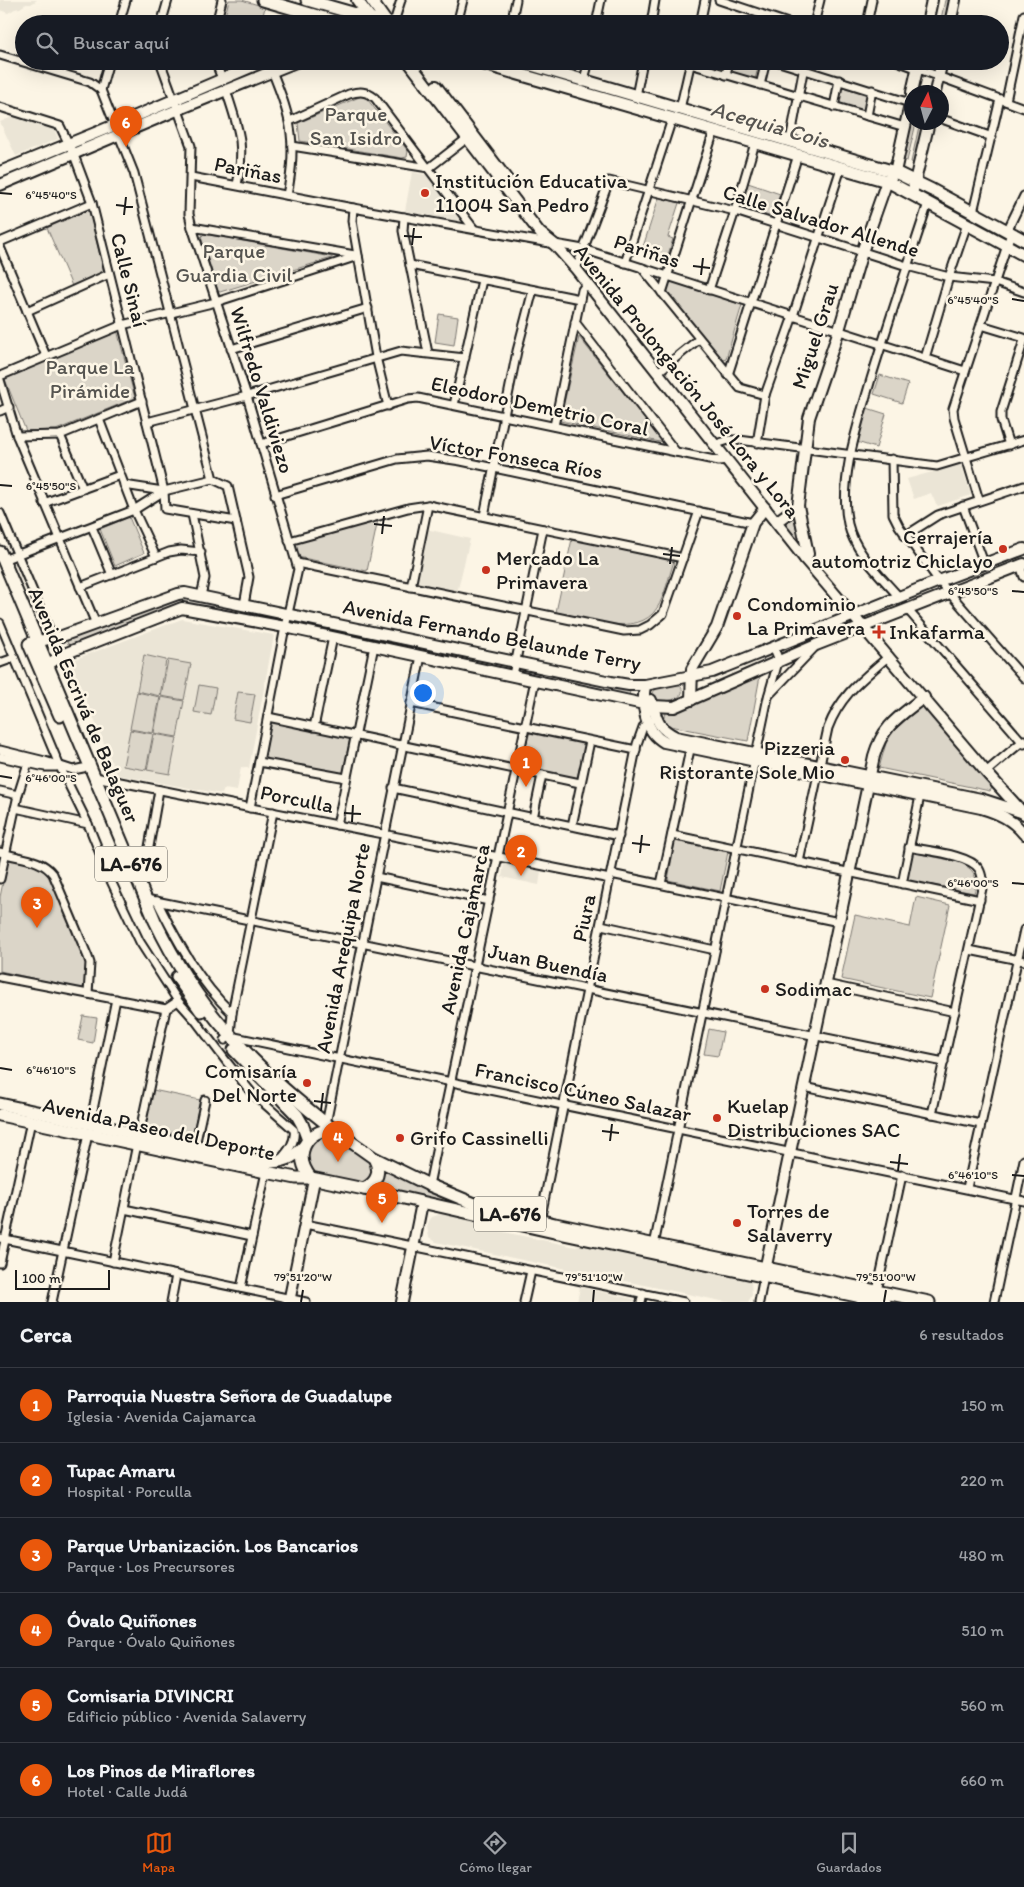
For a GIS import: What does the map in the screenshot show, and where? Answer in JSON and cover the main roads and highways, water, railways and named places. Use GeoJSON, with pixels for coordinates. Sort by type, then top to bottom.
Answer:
{"type":"FeatureCollection","features":[{"type":"Feature","properties":{"kind":"main road"},"geometry":{"type":"LineString","coordinates":[[263,0],[338,15]]}},
{"type":"Feature","properties":{"kind":"main road"},"geometry":{"type":"LineString","coordinates":[[307,0],[338,15]]}},
{"type":"Feature","properties":{"kind":"main road"},"geometry":{"type":"LineString","coordinates":[[357,0],[374,15]]}},
{"type":"Feature","properties":{"kind":"main road"},"geometry":{"type":"LineString","coordinates":[[371,0],[378,15]]}},
{"type":"Feature","properties":{"kind":"main road"},"geometry":{"type":"LineString","coordinates":[[929,15],[932,0]]}},
{"type":"Feature","properties":{"kind":"main road"},"geometry":{"type":"LineString","coordinates":[[952,15],[955,0]]}},
{"type":"Feature","properties":{"kind":"main road"},"geometry":{"type":"LineString","coordinates":[[0,185],[74,155],[117,130],[176,104],[222,79],[252,70]]}},
{"type":"Feature","properties":{"kind":"main road"},"geometry":{"type":"LineString","coordinates":[[176,104],[226,90],[260,70]]}},
{"type":"Feature","properties":{"kind":"main road","name":"Avenida Prolongación José Lora y Lora"},"geometry":{"type":"LineString","coordinates":[[415,70],[470,136]]}},
{"type":"Feature","properties":{"kind":"main road","name":"Avenida Prolongación José Lora y Lora"},"geometry":{"type":"LineString","coordinates":[[423,70],[540,233],[555,245],[576,269],[805,559],[1024,814]]}},
{"type":"Feature","properties":{"kind":"main road"},"geometry":{"type":"LineString","coordinates":[[511,70],[582,87],[636,96],[790,141],[891,177],[912,194],[1024,255]]}},
{"type":"Feature","properties":{"kind":"main road"},"geometry":{"type":"LineString","coordinates":[[540,70],[672,119],[841,168],[916,182],[1024,240]]}},
{"type":"Feature","properties":{"kind":"main road","name":"Miguel Grau"},"geometry":{"type":"LineString","coordinates":[[914,85],[917,70]]}},
{"type":"Feature","properties":{"kind":"main road"},"geometry":{"type":"LineString","coordinates":[[936,85],[940,70]]}},
{"type":"Feature","properties":{"kind":"main road"},"geometry":{"type":"LineString","coordinates":[[0,172],[68,144],[117,130]]}},
{"type":"Feature","properties":{"kind":"main road","name":"Miguel Grau"},"geometry":{"type":"LineString","coordinates":[[805,559],[808,554],[798,506],[804,449],[812,406],[839,330],[862,252],[891,177],[904,130]]}},
{"type":"Feature","properties":{"kind":"main road"},"geometry":{"type":"LineString","coordinates":[[912,194],[927,130]]}},
{"type":"Feature","properties":{"kind":"main road"},"geometry":{"type":"LineString","coordinates":[[776,522],[798,506]]}},
{"type":"Feature","properties":{"kind":"main road"},"geometry":{"type":"LineString","coordinates":[[691,700],[692,669],[717,627],[753,523],[765,508]]}},
{"type":"Feature","properties":{"kind":"main road","name":"Avenida Fernando Belaunde Terry"},"geometry":{"type":"LineString","coordinates":[[33,642],[55,638],[178,594],[201,596],[629,685],[645,684],[712,672],[984,563],[1024,549]]}},
{"type":"Feature","properties":{"kind":"main road","name":"Avenida Escrivá de Balaguer"},"geometry":{"type":"LineString","coordinates":[[2,556],[33,642]]}},
{"type":"Feature","properties":{"kind":"main road","name":"Avenida Fernando Belaunde Terry"},"geometry":{"type":"LineString","coordinates":[[44,668],[60,656],[182,608],[285,627],[648,705],[674,707],[816,645],[1022,564]]}},
{"type":"Feature","properties":{"kind":"main road","name":"Avenida Escrivá de Balaguer"},"geometry":{"type":"LineString","coordinates":[[0,573],[33,642],[147,923],[165,958],[188,994],[297,1115],[306,1132],[306,1143]]}},
{"type":"Feature","properties":{"kind":"main road"},"geometry":{"type":"LineString","coordinates":[[55,638],[54,650],[60,656]]}},
{"type":"Feature","properties":{"kind":"main road","name":"Avenida Escrivá de Balaguer"},"geometry":{"type":"LineString","coordinates":[[44,668],[148,897],[189,981],[227,1038],[328,1128]]}},
{"type":"Feature","properties":{"kind":"main road"},"geometry":{"type":"LineString","coordinates":[[645,684],[652,720],[668,733],[691,744],[869,781],[997,803],[1024,814]]}},
{"type":"Feature","properties":{"kind":"main road"},"geometry":{"type":"LineString","coordinates":[[765,1272],[874,756],[881,735],[887,727],[924,697]]}},
{"type":"Feature","properties":{"kind":"main road"},"geometry":{"type":"LineString","coordinates":[[921,791],[995,812],[1015,823],[1024,834]]}},
{"type":"Feature","properties":{"kind":"main road","name":"Avenida Paseo del Deporte"},"geometry":{"type":"LineString","coordinates":[[0,1104],[89,1129]]}},
{"type":"Feature","properties":{"kind":"main road","name":"Avenida Paseo del Deporte"},"geometry":{"type":"LineString","coordinates":[[0,1115],[138,1139],[266,1172],[296,1178],[313,1179]]}},
{"type":"Feature","properties":{"kind":"main road","name":"Avenida Paseo del Deporte"},"geometry":{"type":"LineString","coordinates":[[138,1139],[195,1146],[266,1162],[279,1162],[291,1159],[319,1132],[328,1128]]}},
{"type":"Feature","properties":{"kind":"main road","name":"LA-676"},"geometry":{"type":"LineString","coordinates":[[328,1128],[374,1158],[429,1185],[482,1207],[654,1245],[878,1299],[930,1302]]}},
{"type":"Feature","properties":{"kind":"main road","name":"LA-676"},"geometry":{"type":"LineString","coordinates":[[306,1143],[302,1154],[303,1164],[313,1179],[554,1232],[765,1272]]}},
{"type":"Feature","properties":{"kind":"main road"},"geometry":{"type":"LineString","coordinates":[[364,1189],[371,1186],[379,1172],[378,1164],[374,1158]]}},
{"type":"Feature","properties":{"kind":"main road"},"geometry":{"type":"LineString","coordinates":[[289,1300],[313,1179]]}},
{"type":"Feature","properties":{"kind":"main road"},"geometry":{"type":"LineString","coordinates":[[402,1302],[422,1202]]}},
{"type":"Feature","properties":{"kind":"waterway","name":"Acequia Cois"},"geometry":{"type":"LineString","coordinates":[[303,6],[335,15]]}},
{"type":"Feature","properties":{"kind":"place","name":"Los Pinos de Miraflores"},"geometry":{"type":"Point","coordinates":[126,147]}},
{"type":"Feature","properties":{"kind":"place","name":"Institución Educativa 11004 San Pedro"},"geometry":{"type":"Point","coordinates":[425,193]}},
{"type":"Feature","properties":{"kind":"place","name":"Cerrajería automotriz Chiclayo"},"geometry":{"type":"Point","coordinates":[1003,549]}},
{"type":"Feature","properties":{"kind":"place","name":"Mercado La Primavera"},"geometry":{"type":"Point","coordinates":[486,570]}},
{"type":"Feature","properties":{"kind":"place","name":"Condominio La Primavera"},"geometry":{"type":"Point","coordinates":[737,616]}},
{"type":"Feature","properties":{"kind":"place","name":"Inkafarma"},"geometry":{"type":"Point","coordinates":[879,632]}},
{"type":"Feature","properties":{"kind":"place","name":"Pizzeria Ristorante Sole Mio"},"geometry":{"type":"Point","coordinates":[845,760]}},
{"type":"Feature","properties":{"kind":"place","name":"Parroquia Nuestra Señora de Guadalupe"},"geometry":{"type":"Point","coordinates":[526,787]}},
{"type":"Feature","properties":{"kind":"place","name":"Tupac Amaru"},"geometry":{"type":"Point","coordinates":[521,876]}},
{"type":"Feature","properties":{"kind":"place","name":"Parque Urbanización. Los Bancarios"},"geometry":{"type":"Point","coordinates":[37,928]}},
{"type":"Feature","properties":{"kind":"place","name":"Sodimac"},"geometry":{"type":"Point","coordinates":[765,989]}},
{"type":"Feature","properties":{"kind":"place","name":"Comisaría Del Norte"},"geometry":{"type":"Point","coordinates":[307,1083]}},
{"type":"Feature","properties":{"kind":"place","name":"Kuelap Distribuciones SAC"},"geometry":{"type":"Point","coordinates":[717,1118]}},
{"type":"Feature","properties":{"kind":"place","name":"Grifo Cassinelli"},"geometry":{"type":"Point","coordinates":[400,1138]}},
{"type":"Feature","properties":{"kind":"place","name":"Óvalo Quiñones"},"geometry":{"type":"Point","coordinates":[338,1162]}},
{"type":"Feature","properties":{"kind":"place","name":"Comisaria DIVINCRI"},"geometry":{"type":"Point","coordinates":[382,1223]}},
{"type":"Feature","properties":{"kind":"place","name":"Torres de Salaverry"},"geometry":{"type":"Point","coordinates":[737,1223]}},
{"type":"Feature","properties":{"kind":"park label","name":"Parque San Isidro"},"geometry":{"type":"Point","coordinates":[356,126]}},
{"type":"Feature","properties":{"kind":"park label","name":"Parque Guardia Civil"},"geometry":{"type":"Point","coordinates":[234,263]}},
{"type":"Feature","properties":{"kind":"park label","name":"Parque La Pirámide"},"geometry":{"type":"Point","coordinates":[90,379]}}]}
